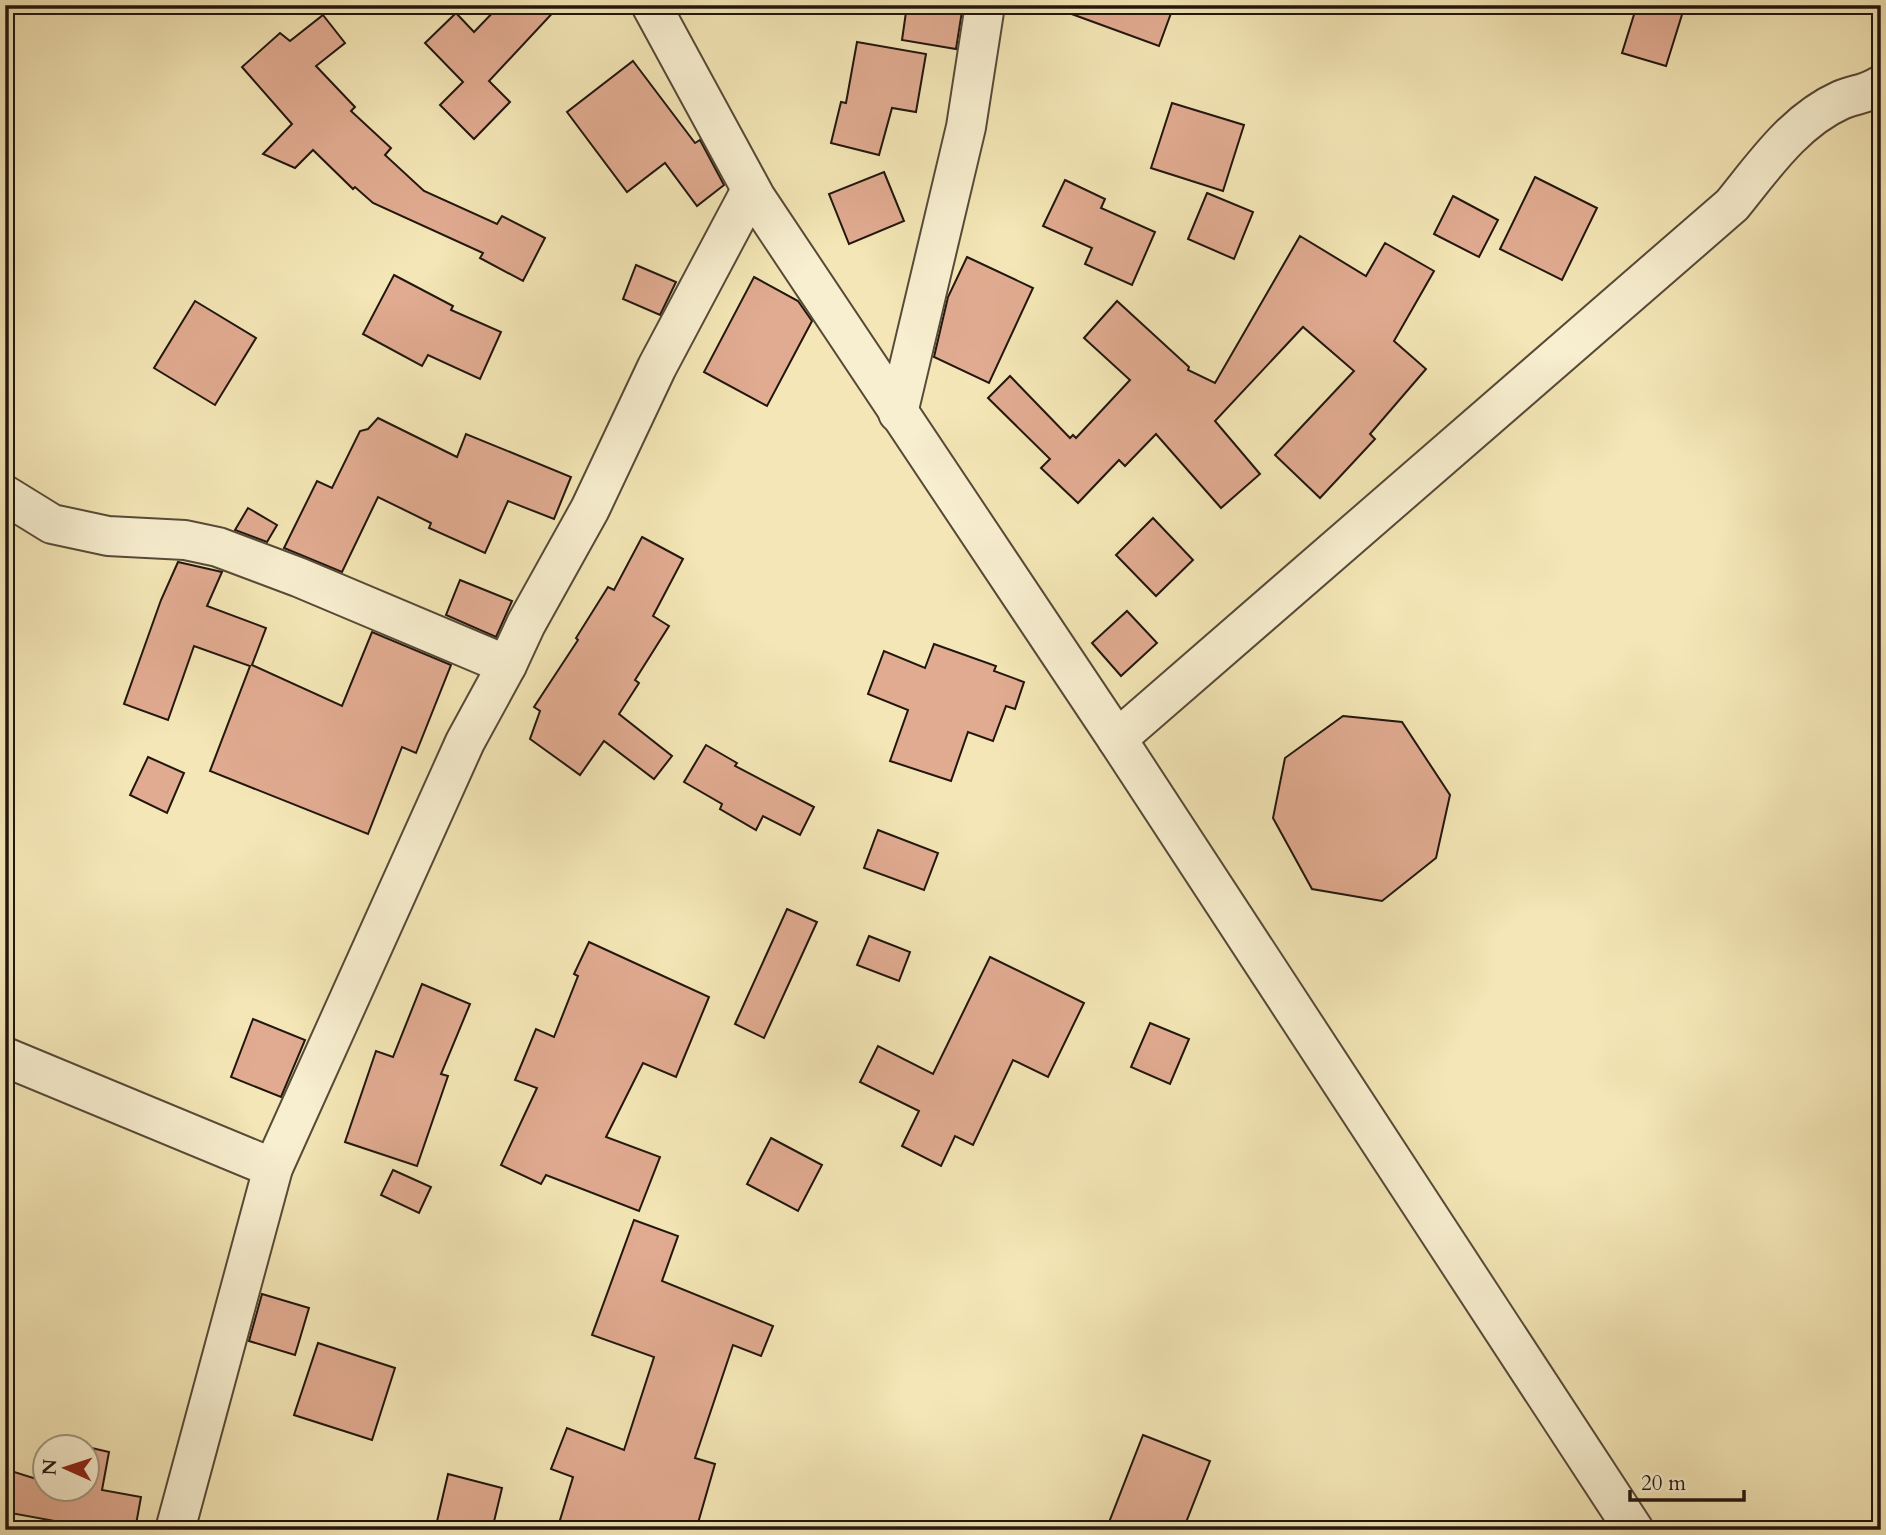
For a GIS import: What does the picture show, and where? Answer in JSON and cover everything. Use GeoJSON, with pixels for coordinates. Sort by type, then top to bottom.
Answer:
{"type":"FeatureCollection","features":[{"type":"Feature","properties":{"kind":"street"},"geometry":{"type":"LineString","coordinates":[[651,5],[751,190],[1117,738],[1634,1530]]}},
{"type":"Feature","properties":{"kind":"street"},"geometry":{"type":"LineString","coordinates":[[898,413],[966,127],[985,5]]}},
{"type":"Feature","properties":{"kind":"street"},"geometry":{"type":"LineString","coordinates":[[1117,738],[1732,205],[1803,123],[1841,100],[1866,94],[1881,85]]}},
{"type":"Feature","properties":{"kind":"street"},"geometry":{"type":"LineString","coordinates":[[175,1530],[274,1168],[465,742],[590,509],[657,367],[751,190]]}},
{"type":"Feature","properties":{"kind":"street"},"geometry":{"type":"LineString","coordinates":[[5,495],[52,524],[108,536],[185,540],[218,547],[298,577],[507,665]]}},
{"type":"Feature","properties":{"kind":"street"},"geometry":{"type":"LineString","coordinates":[[5,1057],[274,1168]]}},
{"type":"Feature","properties":{"kind":"building"},"geometry":{"type":"Polygon","coordinates":[[[500,5],[560,5],[489,81],[510,102],[474,139],[440,105],[463,82],[425,43],[456,13],[474,32],[500,5]]]}},
{"type":"Feature","properties":{"kind":"building"},"geometry":{"type":"Polygon","coordinates":[[[907,5],[963,5],[956,49],[902,40],[907,5]]]}},
{"type":"Feature","properties":{"kind":"building"},"geometry":{"type":"Polygon","coordinates":[[[1059,5],[1174,5],[1159,46],[1058,9],[1059,5]]]}},
{"type":"Feature","properties":{"kind":"building"},"geometry":{"type":"Polygon","coordinates":[[[1637,5],[1685,5],[1666,66],[1622,53],[1637,5]]]}},
{"type":"Feature","properties":{"kind":"building"},"geometry":{"type":"Polygon","coordinates":[[[323,15],[345,43],[316,66],[355,107],[351,111],[391,148],[385,155],[424,191],[497,224],[502,216],[545,238],[523,281],[480,258],[483,253],[373,203],[355,187],[353,189],[313,150],[295,168],[263,154],[292,124],[242,67],[280,33],[290,41],[323,15]]]}},
{"type":"Feature","properties":{"kind":"building"},"geometry":{"type":"Polygon","coordinates":[[[857,42],[926,54],[916,112],[892,108],[879,155],[831,143],[841,102],[846,103],[857,42]]]}},
{"type":"Feature","properties":{"kind":"building"},"geometry":{"type":"Polygon","coordinates":[[[633,61],[695,143],[700,140],[724,185],[697,206],[665,163],[627,192],[567,112],[633,61]]]}},
{"type":"Feature","properties":{"kind":"building"},"geometry":{"type":"Polygon","coordinates":[[[1172,103],[1244,125],[1223,191],[1151,168],[1172,103]]]}},
{"type":"Feature","properties":{"kind":"building"},"geometry":{"type":"Polygon","coordinates":[[[884,172],[904,221],[849,244],[829,194],[884,172]]]}},
{"type":"Feature","properties":{"kind":"building"},"geometry":{"type":"Polygon","coordinates":[[[1535,177],[1597,208],[1562,280],[1500,249],[1535,177]]]}},
{"type":"Feature","properties":{"kind":"building"},"geometry":{"type":"Polygon","coordinates":[[[1065,180],[1105,199],[1101,208],[1155,232],[1132,285],[1085,264],[1092,248],[1043,226],[1065,180]]]}},
{"type":"Feature","properties":{"kind":"building"},"geometry":{"type":"Polygon","coordinates":[[[1207,193],[1253,212],[1234,259],[1188,239],[1207,193]]]}},
{"type":"Feature","properties":{"kind":"building"},"geometry":{"type":"Polygon","coordinates":[[[1453,196],[1498,220],[1479,257],[1434,234],[1453,196]]]}},
{"type":"Feature","properties":{"kind":"building"},"geometry":{"type":"Polygon","coordinates":[[[1300,236],[1366,276],[1385,243],[1434,271],[1394,341],[1426,369],[1370,434],[1375,439],[1320,498],[1275,455],[1354,371],[1303,327],[1215,421],[1260,474],[1221,508],[1156,434],[1125,466],[1119,460],[1078,503],[1041,468],[1050,459],[988,398],[1010,376],[1070,438],[1073,435],[1076,438],[1130,380],[1084,338],[1117,301],[1189,367],[1188,370],[1215,383],[1300,236]]]}},
{"type":"Feature","properties":{"kind":"building"},"geometry":{"type":"Polygon","coordinates":[[[967,257],[1033,288],[989,383],[934,357],[948,297],[967,257]]]}},
{"type":"Feature","properties":{"kind":"building"},"geometry":{"type":"Polygon","coordinates":[[[636,265],[676,282],[660,315],[623,299],[636,265]]]}},
{"type":"Feature","properties":{"kind":"building"},"geometry":{"type":"Polygon","coordinates":[[[394,275],[453,306],[451,310],[501,332],[480,379],[428,355],[422,366],[363,334],[394,275]]]}},
{"type":"Feature","properties":{"kind":"building"},"geometry":{"type":"Polygon","coordinates":[[[754,277],[798,301],[812,321],[767,406],[704,372],[754,277]]]}},
{"type":"Feature","properties":{"kind":"building"},"geometry":{"type":"Polygon","coordinates":[[[195,301],[256,338],[215,405],[154,368],[195,301]]]}},
{"type":"Feature","properties":{"kind":"building"},"geometry":{"type":"Polygon","coordinates":[[[378,418],[457,457],[466,434],[571,477],[554,519],[508,501],[485,553],[429,528],[431,523],[378,497],[342,572],[284,548],[317,481],[332,488],[360,431],[368,429],[378,418]]]}},
{"type":"Feature","properties":{"kind":"building"},"geometry":{"type":"Polygon","coordinates":[[[248,508],[277,525],[267,542],[235,530],[248,508]]]}},
{"type":"Feature","properties":{"kind":"building"},"geometry":{"type":"Polygon","coordinates":[[[1153,518],[1193,560],[1156,596],[1116,555],[1153,518]]]}},
{"type":"Feature","properties":{"kind":"building"},"geometry":{"type":"Polygon","coordinates":[[[642,537],[683,559],[653,616],[669,626],[635,680],[639,683],[619,714],[672,756],[654,779],[604,741],[580,775],[530,739],[540,711],[534,707],[578,640],[576,638],[608,587],[614,590],[642,537]]]}},
{"type":"Feature","properties":{"kind":"building"},"geometry":{"type":"Polygon","coordinates":[[[178,562],[222,572],[207,606],[266,628],[252,665],[342,706],[372,632],[451,665],[416,753],[402,747],[368,834],[210,771],[250,666],[194,646],[168,720],[124,704],[161,600],[178,562]]]}},
{"type":"Feature","properties":{"kind":"building"},"geometry":{"type":"Polygon","coordinates":[[[460,580],[512,601],[496,637],[446,615],[460,580]]]}},
{"type":"Feature","properties":{"kind":"building"},"geometry":{"type":"Polygon","coordinates":[[[1127,611],[1157,643],[1121,676],[1092,643],[1127,611]]]}},
{"type":"Feature","properties":{"kind":"building"},"geometry":{"type":"Polygon","coordinates":[[[934,644],[996,666],[994,671],[1024,682],[1015,709],[1006,706],[993,741],[968,732],[951,781],[890,761],[908,710],[868,694],[884,651],[925,668],[934,644]]]}},
{"type":"Feature","properties":{"kind":"building"},"geometry":{"type":"Polygon","coordinates":[[[1343,716],[1402,722],[1450,795],[1436,858],[1382,901],[1312,889],[1273,818],[1285,758],[1343,716]]]}},
{"type":"Feature","properties":{"kind":"building"},"geometry":{"type":"Polygon","coordinates":[[[706,745],[737,763],[735,766],[814,807],[800,835],[763,816],[756,830],[720,809],[722,804],[684,782],[706,745]]]}},
{"type":"Feature","properties":{"kind":"building"},"geometry":{"type":"Polygon","coordinates":[[[148,757],[184,773],[167,813],[130,795],[148,757]]]}},
{"type":"Feature","properties":{"kind":"building"},"geometry":{"type":"Polygon","coordinates":[[[878,830],[938,853],[924,890],[864,868],[878,830]]]}},
{"type":"Feature","properties":{"kind":"building"},"geometry":{"type":"Polygon","coordinates":[[[787,909],[817,922],[764,1038],[735,1024],[787,909]]]}},
{"type":"Feature","properties":{"kind":"building"},"geometry":{"type":"Polygon","coordinates":[[[869,936],[910,952],[899,981],[857,965],[869,936]]]}},
{"type":"Feature","properties":{"kind":"building"},"geometry":{"type":"Polygon","coordinates":[[[589,942],[709,997],[676,1077],[643,1063],[606,1137],[660,1157],[639,1211],[546,1175],[541,1184],[501,1165],[537,1088],[515,1080],[536,1029],[554,1037],[578,976],[574,974],[589,942]]]}},
{"type":"Feature","properties":{"kind":"building"},"geometry":{"type":"Polygon","coordinates":[[[990,957],[1084,1003],[1048,1077],[1013,1060],[973,1145],[955,1136],[941,1166],[902,1146],[919,1111],[860,1082],[878,1046],[933,1074],[990,957]]]}},
{"type":"Feature","properties":{"kind":"building"},"geometry":{"type":"Polygon","coordinates":[[[422,984],[470,1004],[441,1074],[448,1076],[417,1166],[345,1142],[376,1051],[393,1057],[422,984]]]}},
{"type":"Feature","properties":{"kind":"building"},"geometry":{"type":"Polygon","coordinates":[[[253,1019],[305,1040],[281,1097],[231,1077],[253,1019]]]}},
{"type":"Feature","properties":{"kind":"building"},"geometry":{"type":"Polygon","coordinates":[[[1150,1023],[1189,1039],[1170,1084],[1131,1067],[1150,1023]]]}},
{"type":"Feature","properties":{"kind":"building"},"geometry":{"type":"Polygon","coordinates":[[[771,1138],[822,1165],[798,1211],[747,1184],[771,1138]]]}},
{"type":"Feature","properties":{"kind":"building"},"geometry":{"type":"Polygon","coordinates":[[[393,1170],[431,1187],[419,1213],[381,1195],[393,1170]]]}},
{"type":"Feature","properties":{"kind":"building"},"geometry":{"type":"Polygon","coordinates":[[[634,1220],[678,1236],[662,1281],[773,1326],[761,1356],[733,1345],[695,1458],[715,1464],[696,1530],[557,1530],[573,1477],[551,1469],[567,1428],[624,1450],[654,1357],[592,1335],[634,1220]]]}},
{"type":"Feature","properties":{"kind":"building"},"geometry":{"type":"Polygon","coordinates":[[[262,1294],[309,1308],[295,1355],[249,1341],[262,1294]]]}},
{"type":"Feature","properties":{"kind":"building"},"geometry":{"type":"Polygon","coordinates":[[[318,1343],[395,1368],[372,1440],[294,1415],[318,1343]]]}},
{"type":"Feature","properties":{"kind":"building"},"geometry":{"type":"Polygon","coordinates":[[[1143,1435],[1210,1461],[1183,1530],[1106,1530],[1143,1435]]]}},
{"type":"Feature","properties":{"kind":"building"},"geometry":{"type":"Polygon","coordinates":[[[102,1450],[109,1452],[102,1490],[102,1450]]]}},
{"type":"Feature","properties":{"kind":"building"},"geometry":{"type":"Polygon","coordinates":[[[5,1469],[32,1478],[32,1504],[102,1504],[102,1490],[141,1497],[135,1530],[104,1530],[5,1512],[5,1469]]]}},
{"type":"Feature","properties":{"kind":"building"},"geometry":{"type":"Polygon","coordinates":[[[448,1474],[502,1488],[492,1530],[435,1530],[448,1474]]]}}]}
